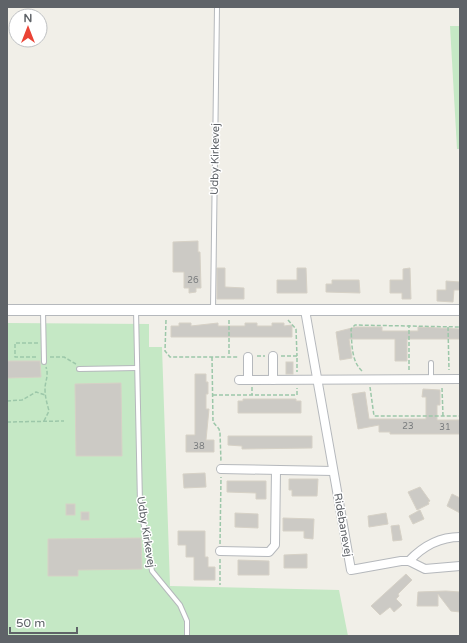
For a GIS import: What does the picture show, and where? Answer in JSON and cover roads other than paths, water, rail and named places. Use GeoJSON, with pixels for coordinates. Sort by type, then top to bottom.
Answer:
{"type":"FeatureCollection","features":[{"type":"Feature","properties":{"kind":"street"},"geometry":{"type":"LineString","coordinates":[[7,310],[460,310]]}},
{"type":"Feature","properties":{"kind":"street","name":"Ridebanevej"},"geometry":{"type":"LineString","coordinates":[[305,310],[319,380],[351,570],[401,561],[409,561],[425,569],[460,566]]}},
{"type":"Feature","properties":{"kind":"street"},"geometry":{"type":"LineString","coordinates":[[248,356],[244,380],[460,379]]}},
{"type":"Feature","properties":{"kind":"street"},"geometry":{"type":"LineString","coordinates":[[273,356],[273,380]]}},
{"type":"Feature","properties":{"kind":"street"},"geometry":{"type":"LineString","coordinates":[[221,469],[334,471]]}},
{"type":"Feature","properties":{"kind":"street"},"geometry":{"type":"LineString","coordinates":[[220,551],[269,552],[275,545],[276,470]]}},
{"type":"Feature","properties":{"kind":"street"},"geometry":{"type":"LineString","coordinates":[[409,561],[419,550],[436,540],[460,537]]}},
{"type":"Feature","properties":{"kind":"lane","name":"Udby Kirkevej"},"geometry":{"type":"LineString","coordinates":[[213,310],[217,7]]}},
{"type":"Feature","properties":{"kind":"lane"},"geometry":{"type":"LineString","coordinates":[[43,310],[44,362]]}},
{"type":"Feature","properties":{"kind":"lane","name":"Udby Kirkevej"},"geometry":{"type":"LineString","coordinates":[[136,310],[141,511],[152,571],[180,604],[187,621],[187,636]]}},
{"type":"Feature","properties":{"kind":"lane"},"geometry":{"type":"LineString","coordinates":[[431,363],[431,379]]}},
{"type":"Feature","properties":{"kind":"lane"},"geometry":{"type":"LineString","coordinates":[[79,369],[137,368]]}}]}
